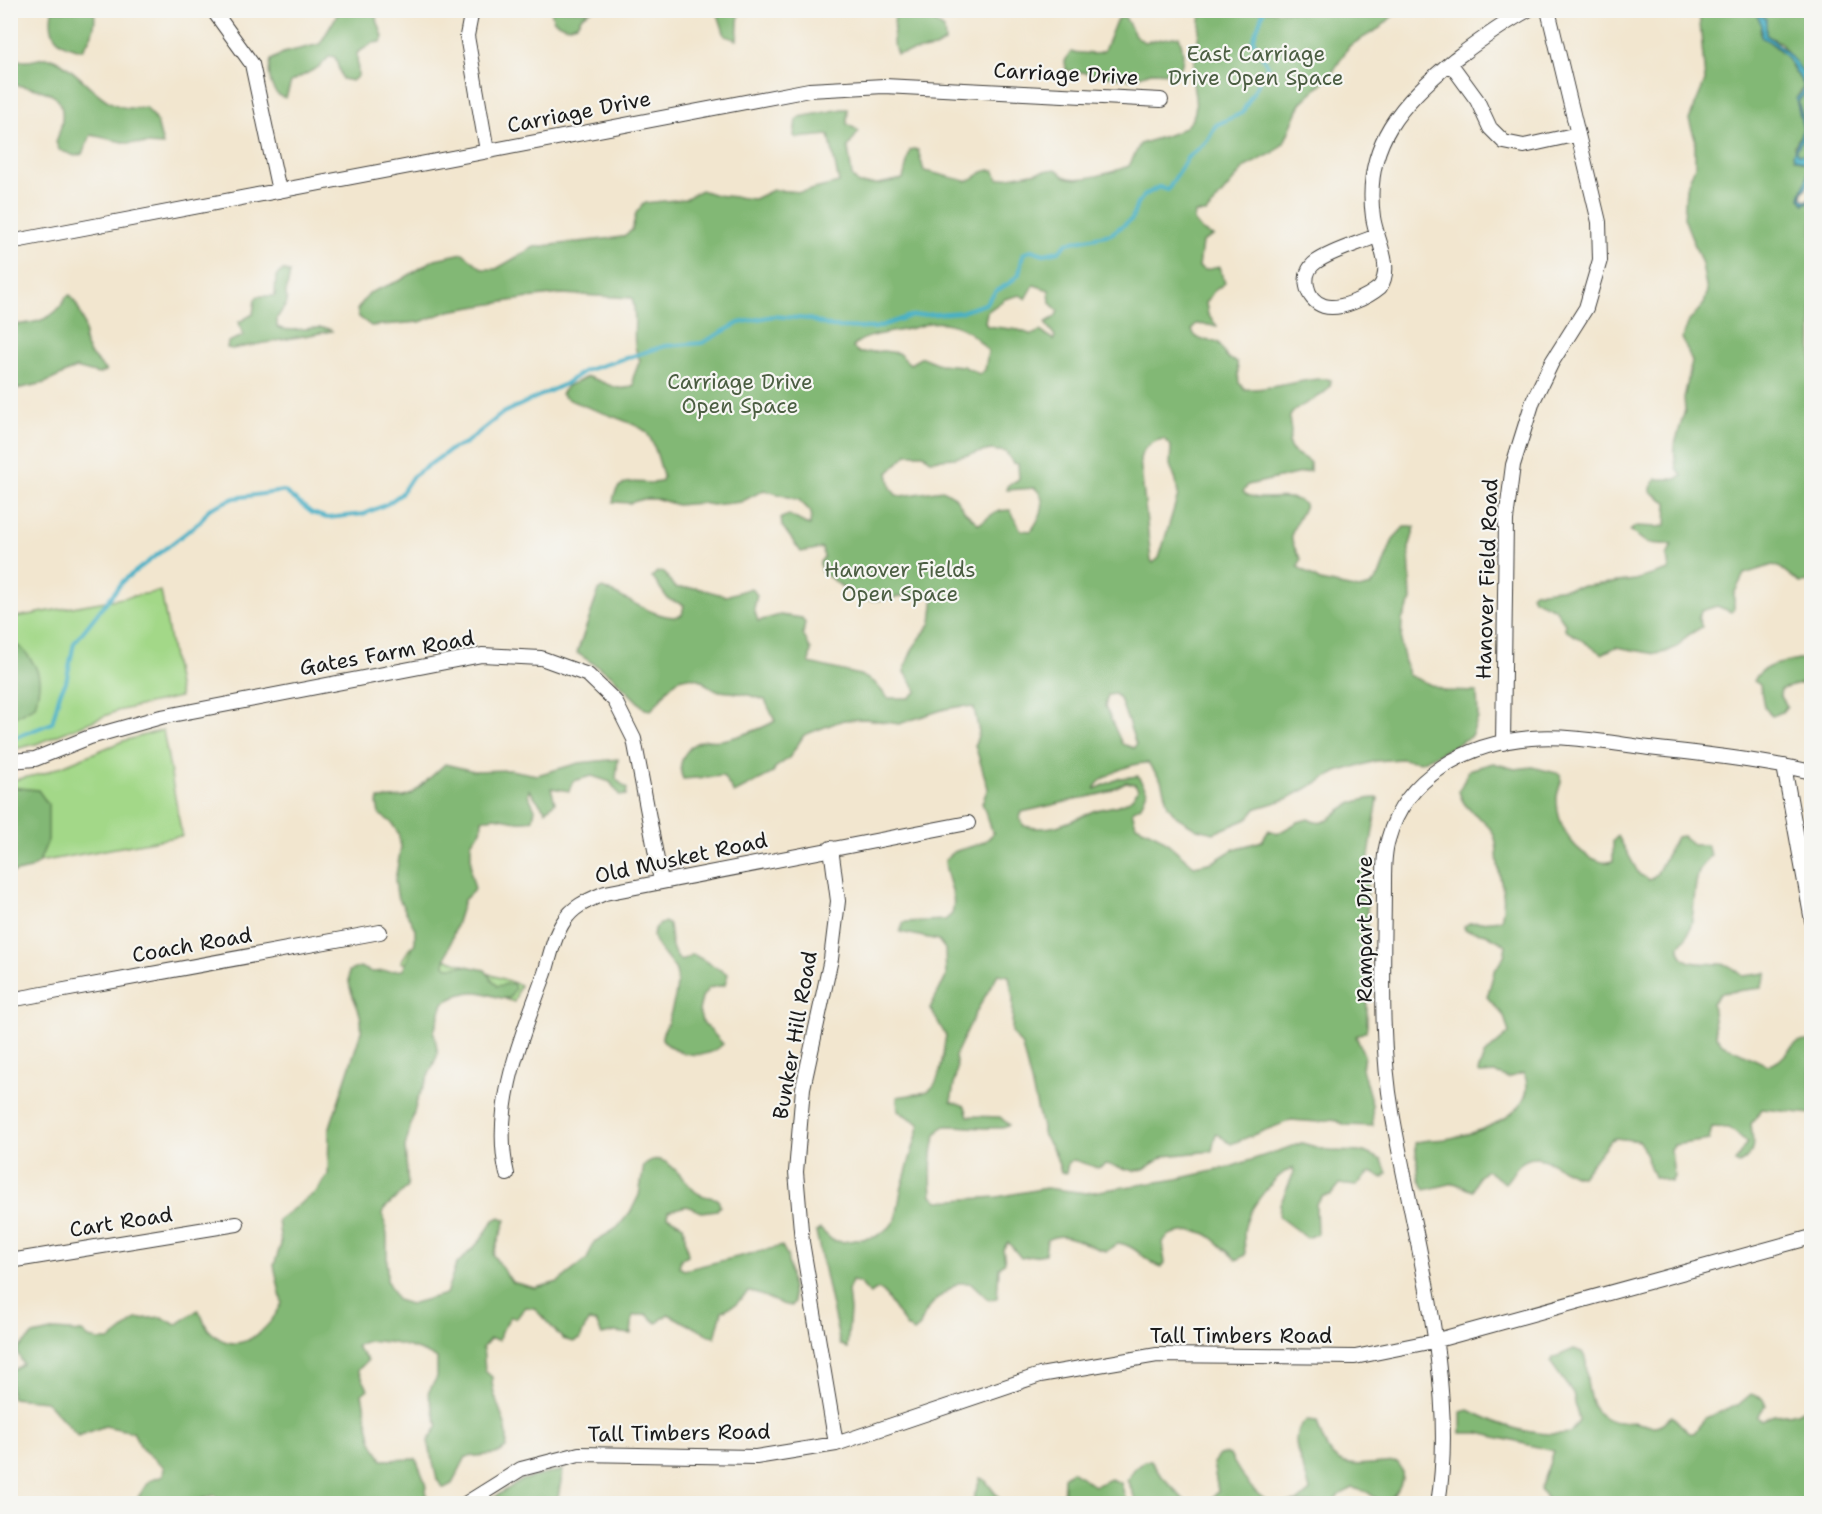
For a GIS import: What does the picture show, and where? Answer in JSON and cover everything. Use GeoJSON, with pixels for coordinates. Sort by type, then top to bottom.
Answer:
{"type":"FeatureCollection","features":[{"type":"Feature","properties":{"kind":"street"},"geometry":{"type":"LineString","coordinates":[[213,10],[252,64],[279,191]]}},
{"type":"Feature","properties":{"kind":"street"},"geometry":{"type":"LineString","coordinates":[[471,10],[468,46],[487,151]]}},
{"type":"Feature","properties":{"kind":"street"},"geometry":{"type":"LineString","coordinates":[[1376,236],[1314,263],[1307,277],[1307,288],[1313,299],[1322,305],[1334,307],[1380,287],[1386,267],[1376,236],[1372,191],[1380,147],[1388,129],[1410,99],[1450,63],[1497,28],[1528,10]]}},
{"type":"Feature","properties":{"kind":"street","name":"Hanover Field Road"},"geometry":{"type":"LineString","coordinates":[[1503,742],[1506,520],[1513,465],[1533,401],[1552,362],[1586,308],[1594,288],[1600,260],[1599,222],[1548,10]]}},
{"type":"Feature","properties":{"kind":"street"},"geometry":{"type":"LineString","coordinates":[[1450,63],[1477,100],[1490,128],[1504,141],[1524,146],[1578,134]]}},
{"type":"Feature","properties":{"kind":"street","name":"Carriage Drive"},"geometry":{"type":"LineString","coordinates":[[10,242],[809,90],[884,86],[1161,100]]}},
{"type":"Feature","properties":{"kind":"street","name":"Gates Farm Road"},"geometry":{"type":"LineString","coordinates":[[10,761],[34,759],[90,737],[161,717],[482,655],[541,658],[588,675],[615,701],[633,739],[661,881]]}},
{"type":"Feature","properties":{"kind":"street","name":"Rampart Drive"},"geometry":{"type":"LineString","coordinates":[[1438,1503],[1444,1421],[1434,1341],[1392,1110],[1386,1052],[1385,853],[1392,825],[1404,804],[1423,781],[1450,761],[1503,742],[1528,738],[1575,740],[1760,760],[1812,772]]}},
{"type":"Feature","properties":{"kind":"street"},"geometry":{"type":"LineString","coordinates":[[1784,766],[1812,921]]}},
{"type":"Feature","properties":{"kind":"street","name":"Old Musket Road"},"geometry":{"type":"LineString","coordinates":[[507,1173],[501,1149],[502,1116],[522,1035],[563,922],[579,905],[604,893],[968,823]]}},
{"type":"Feature","properties":{"kind":"street","name":"Bunker Hill Road"},"geometry":{"type":"LineString","coordinates":[[831,848],[838,901],[831,959],[803,1088],[796,1172],[802,1242],[836,1444]]}},
{"type":"Feature","properties":{"kind":"street","name":"Coach Road"},"geometry":{"type":"LineString","coordinates":[[10,1000],[380,932]]}},
{"type":"Feature","properties":{"kind":"street","name":"Cart Road"},"geometry":{"type":"LineString","coordinates":[[10,1261],[237,1224]]}},
{"type":"Feature","properties":{"kind":"street","name":"Tall Timbers Road"},"geometry":{"type":"LineString","coordinates":[[465,1503],[521,1469],[579,1454],[756,1457],[836,1444],[1040,1375],[1157,1355],[1355,1357],[1434,1341],[1812,1237]]}},
{"type":"Feature","properties":{"kind":"green space"},"geometry":{"type":"Polygon","coordinates":[[[340,10],[374,11],[383,37],[381,42],[373,43],[357,53],[358,76],[352,81],[342,79],[335,57],[330,56],[319,67],[291,82],[286,98],[276,93],[269,71],[271,60],[283,53],[320,44],[340,10]]]}},
{"type":"Feature","properties":{"kind":"green space"},"geometry":{"type":"Polygon","coordinates":[[[551,10],[591,11],[582,16],[577,24],[567,27],[554,21],[551,10]]]}},
{"type":"Feature","properties":{"kind":"green space"},"geometry":{"type":"Polygon","coordinates":[[[52,11],[94,11],[93,32],[82,50],[66,46],[56,38],[51,27],[52,11]]]}},
{"type":"Feature","properties":{"kind":"green space"},"geometry":{"type":"Polygon","coordinates":[[[717,11],[739,11],[737,40],[725,36],[717,11]]]}},
{"type":"Feature","properties":{"kind":"green space"},"geometry":{"type":"Polygon","coordinates":[[[895,11],[927,11],[932,20],[944,29],[945,42],[935,48],[897,54],[893,43],[895,11]]]}},
{"type":"Feature","properties":{"kind":"green space"},"geometry":{"type":"Polygon","coordinates":[[[1201,11],[1398,11],[1380,28],[1349,46],[1331,75],[1301,103],[1284,143],[1273,153],[1245,167],[1206,213],[1195,213],[1194,221],[1202,231],[1213,236],[1202,242],[1199,267],[1205,270],[1219,267],[1225,283],[1213,292],[1206,303],[1208,315],[1217,326],[1196,324],[1192,330],[1200,339],[1219,343],[1227,358],[1237,362],[1239,383],[1245,389],[1266,388],[1314,379],[1331,380],[1325,392],[1298,408],[1289,419],[1290,447],[1310,463],[1310,471],[1248,485],[1243,492],[1257,498],[1291,498],[1305,505],[1292,531],[1293,543],[1301,559],[1298,567],[1320,581],[1359,589],[1371,586],[1379,576],[1393,539],[1404,527],[1415,527],[1409,548],[1411,602],[1402,620],[1401,645],[1408,675],[1445,691],[1477,692],[1478,718],[1470,737],[1421,762],[1401,759],[1376,761],[1337,772],[1287,799],[1257,808],[1247,819],[1214,833],[1197,829],[1177,817],[1168,806],[1161,780],[1148,763],[1119,770],[1104,778],[1095,787],[1095,789],[1120,778],[1138,776],[1147,791],[1141,806],[1132,811],[1136,825],[1159,836],[1194,866],[1213,862],[1234,849],[1262,841],[1269,830],[1277,834],[1308,819],[1314,822],[1324,822],[1353,803],[1378,798],[1367,869],[1367,1025],[1366,1031],[1356,1036],[1364,1055],[1362,1069],[1372,1104],[1373,1126],[1344,1125],[1333,1119],[1318,1122],[1291,1120],[1231,1144],[1216,1133],[1212,1151],[1165,1156],[1144,1169],[1134,1171],[1106,1164],[1098,1168],[1074,1160],[1068,1163],[1066,1173],[1061,1172],[1055,1153],[1044,1136],[1022,1046],[1012,1033],[1013,998],[1009,976],[998,974],[976,1012],[955,1056],[957,1068],[951,1101],[965,1106],[968,1116],[1000,1117],[1009,1125],[999,1128],[946,1126],[940,1129],[933,1145],[932,1195],[938,1201],[997,1197],[1046,1188],[1086,1193],[1177,1179],[1230,1167],[1302,1143],[1330,1151],[1364,1152],[1382,1160],[1387,1173],[1383,1178],[1371,1172],[1355,1186],[1340,1184],[1331,1195],[1323,1196],[1316,1204],[1317,1234],[1307,1238],[1279,1217],[1280,1205],[1294,1172],[1293,1168],[1286,1171],[1264,1192],[1252,1210],[1244,1229],[1245,1255],[1237,1260],[1205,1233],[1188,1231],[1169,1235],[1166,1238],[1163,1243],[1165,1264],[1162,1267],[1131,1247],[1119,1243],[1107,1251],[1070,1237],[1054,1237],[1047,1240],[1045,1254],[1021,1258],[1008,1242],[1003,1249],[1005,1262],[999,1268],[997,1298],[989,1300],[971,1283],[958,1283],[929,1307],[920,1327],[914,1332],[906,1326],[883,1292],[878,1289],[870,1294],[860,1283],[852,1281],[848,1291],[850,1311],[847,1348],[840,1344],[816,1232],[820,1229],[832,1240],[842,1242],[875,1237],[889,1228],[896,1219],[901,1190],[920,1124],[898,1111],[897,1097],[922,1093],[931,1089],[941,1068],[946,1036],[930,1008],[946,977],[945,949],[938,940],[900,932],[904,922],[945,920],[952,914],[953,899],[945,860],[955,852],[982,843],[993,833],[982,803],[988,788],[975,745],[979,732],[974,708],[963,706],[945,709],[899,724],[866,719],[843,720],[804,735],[789,758],[775,768],[773,773],[734,793],[723,776],[683,779],[682,760],[689,749],[700,742],[734,737],[775,721],[765,700],[715,690],[701,680],[689,677],[676,681],[651,710],[645,709],[611,675],[577,653],[599,590],[602,588],[653,612],[674,617],[682,615],[684,605],[668,599],[652,577],[657,572],[664,572],[674,587],[679,588],[697,588],[726,596],[751,588],[757,595],[754,609],[758,621],[780,615],[802,618],[805,623],[803,634],[811,650],[809,663],[860,675],[874,682],[888,698],[909,698],[917,691],[905,672],[905,667],[913,648],[931,623],[934,596],[927,592],[879,600],[857,598],[821,571],[820,562],[824,557],[822,548],[801,552],[782,526],[781,518],[789,515],[810,526],[811,512],[799,500],[764,490],[741,502],[712,505],[701,503],[677,505],[658,499],[643,499],[630,503],[613,502],[620,486],[626,483],[662,481],[663,476],[652,442],[646,432],[640,428],[565,398],[561,394],[567,386],[587,377],[616,387],[628,388],[634,385],[633,378],[640,360],[635,346],[635,314],[632,298],[562,294],[449,311],[420,322],[371,326],[359,317],[357,310],[369,293],[401,280],[435,259],[463,253],[483,269],[496,269],[534,247],[622,237],[632,230],[636,213],[644,203],[685,199],[701,190],[716,195],[754,199],[773,190],[802,192],[839,183],[829,135],[797,138],[794,136],[796,120],[800,117],[842,109],[848,109],[847,124],[859,131],[848,147],[852,176],[858,184],[878,184],[903,179],[910,150],[914,149],[918,150],[924,171],[967,181],[990,170],[994,170],[998,179],[1055,169],[1066,177],[1080,179],[1129,166],[1140,144],[1177,132],[1187,125],[1195,113],[1193,71],[1201,11]],[[1034,285],[1026,299],[1020,295],[1005,299],[987,312],[985,322],[987,326],[1019,330],[1032,335],[1040,331],[1054,340],[1055,336],[1045,323],[1055,317],[1058,311],[1050,303],[1049,290],[1034,285]],[[928,323],[875,335],[857,343],[853,348],[860,353],[883,351],[898,353],[910,364],[922,357],[939,364],[963,366],[979,374],[985,370],[988,351],[976,338],[955,325],[928,323]],[[1164,439],[1146,448],[1140,459],[1153,563],[1159,558],[1178,495],[1170,465],[1171,446],[1164,439]],[[991,450],[954,458],[930,460],[924,454],[907,454],[888,473],[891,488],[896,495],[943,490],[955,497],[965,512],[979,524],[997,511],[1010,510],[1021,530],[1031,531],[1035,526],[1042,509],[1042,498],[1035,488],[1007,490],[1007,486],[1019,479],[1018,464],[1013,463],[1006,452],[991,450]],[[1115,694],[1108,695],[1105,706],[1122,744],[1134,748],[1136,744],[1120,699],[1115,694]],[[1126,782],[1105,793],[1022,812],[1020,818],[1024,826],[1052,827],[1093,811],[1124,803],[1138,789],[1135,784],[1126,782]]]}},
{"type":"Feature","properties":{"kind":"green space"},"geometry":{"type":"Polygon","coordinates":[[[1699,11],[1755,11],[1761,23],[1760,34],[1784,54],[1804,86],[1796,99],[1803,129],[1795,145],[1794,158],[1808,165],[1807,182],[1800,198],[1804,204],[1812,201],[1811,582],[1800,583],[1773,565],[1744,574],[1734,594],[1734,610],[1731,612],[1717,606],[1701,611],[1698,617],[1702,627],[1687,636],[1677,647],[1656,654],[1616,647],[1602,654],[1565,629],[1565,623],[1555,609],[1533,599],[1531,595],[1534,592],[1635,580],[1669,570],[1667,556],[1672,545],[1647,543],[1630,531],[1636,526],[1666,525],[1667,502],[1651,492],[1651,488],[1656,479],[1676,479],[1682,476],[1676,468],[1674,447],[1685,410],[1684,398],[1692,361],[1682,338],[1689,321],[1704,304],[1707,293],[1702,264],[1684,218],[1686,188],[1695,166],[1695,139],[1689,120],[1705,81],[1699,11]]]}},
{"type":"Feature","properties":{"kind":"green space"},"geometry":{"type":"Polygon","coordinates":[[[1758,11],[1811,11],[1811,164],[1810,155],[1798,154],[1796,151],[1807,131],[1798,102],[1807,91],[1807,82],[1781,43],[1766,35],[1764,16],[1758,11]]]}},
{"type":"Feature","properties":{"kind":"green space"},"geometry":{"type":"Polygon","coordinates":[[[1122,16],[1125,17],[1135,35],[1144,42],[1179,36],[1183,60],[1177,73],[1151,72],[1131,79],[1066,70],[1065,61],[1071,52],[1094,54],[1104,51],[1116,21],[1122,16]]]}},
{"type":"Feature","properties":{"kind":"green space"},"geometry":{"type":"Polygon","coordinates":[[[10,57],[24,61],[52,58],[68,67],[107,101],[131,108],[146,107],[157,122],[163,145],[127,143],[91,135],[82,154],[75,156],[59,150],[56,142],[61,126],[60,104],[55,97],[47,93],[11,84],[10,57]]]}},
{"type":"Feature","properties":{"kind":"green space"},"geometry":{"type":"Polygon","coordinates":[[[283,270],[290,273],[286,293],[287,303],[277,318],[277,327],[291,330],[322,328],[332,331],[227,348],[228,342],[243,336],[239,322],[253,314],[255,299],[258,296],[275,296],[276,276],[283,270]]]}},
{"type":"Feature","properties":{"kind":"green space"},"geometry":{"type":"Polygon","coordinates":[[[70,295],[82,317],[85,329],[84,341],[90,354],[106,371],[98,374],[76,368],[45,383],[11,390],[11,325],[36,322],[50,316],[70,295]]]}},
{"type":"Feature","properties":{"kind":"green space"},"geometry":{"type":"Polygon","coordinates":[[[161,591],[180,697],[117,711],[36,744],[11,750],[11,618],[161,591]]]}},
{"type":"Feature","properties":{"kind":"green space"},"geometry":{"type":"Polygon","coordinates":[[[11,644],[27,654],[37,669],[39,680],[35,706],[11,719],[11,644]]]}},
{"type":"Feature","properties":{"kind":"green space"},"geometry":{"type":"Polygon","coordinates":[[[1811,656],[1811,675],[1804,683],[1781,689],[1780,695],[1787,706],[1782,712],[1772,716],[1764,707],[1760,685],[1754,681],[1765,669],[1811,656]]]}},
{"type":"Feature","properties":{"kind":"green space"},"geometry":{"type":"Polygon","coordinates":[[[163,730],[182,836],[11,867],[10,781],[45,773],[123,741],[163,730]]]}},
{"type":"Feature","properties":{"kind":"green space"},"geometry":{"type":"Polygon","coordinates":[[[618,759],[616,779],[627,789],[626,795],[620,796],[610,782],[592,776],[573,781],[569,791],[551,788],[555,802],[546,811],[529,790],[528,794],[535,809],[533,819],[520,821],[495,817],[482,820],[481,831],[471,842],[471,874],[475,889],[464,900],[444,964],[448,967],[466,966],[485,970],[497,986],[513,983],[515,989],[509,998],[472,992],[459,995],[443,1003],[434,1032],[438,1054],[417,1101],[405,1147],[408,1187],[384,1209],[387,1235],[387,1281],[397,1300],[410,1304],[446,1294],[456,1265],[479,1242],[494,1220],[500,1217],[506,1220],[493,1255],[512,1282],[535,1288],[558,1282],[587,1259],[594,1242],[617,1228],[631,1211],[639,1195],[644,1165],[652,1160],[659,1160],[673,1167],[698,1194],[718,1199],[720,1206],[717,1210],[702,1212],[686,1206],[668,1211],[667,1216],[683,1225],[688,1255],[681,1259],[679,1267],[684,1270],[782,1246],[787,1255],[794,1303],[792,1306],[786,1305],[760,1294],[748,1292],[736,1304],[722,1311],[715,1338],[668,1314],[657,1323],[646,1314],[633,1316],[631,1334],[614,1332],[602,1335],[596,1322],[588,1321],[580,1339],[573,1342],[563,1339],[534,1308],[525,1307],[517,1318],[510,1317],[499,1340],[490,1339],[483,1347],[485,1371],[492,1377],[495,1395],[504,1421],[506,1448],[496,1454],[466,1457],[452,1484],[444,1488],[437,1480],[428,1441],[438,1426],[428,1393],[437,1377],[437,1359],[421,1351],[396,1344],[372,1341],[362,1343],[356,1347],[368,1360],[358,1370],[368,1389],[362,1394],[371,1439],[382,1460],[416,1459],[425,1482],[428,1503],[381,1501],[372,1503],[367,1500],[344,1504],[222,1504],[215,1495],[189,1503],[134,1503],[149,1481],[163,1476],[164,1467],[142,1449],[133,1432],[105,1426],[78,1436],[46,1401],[11,1398],[11,1372],[23,1364],[17,1352],[19,1348],[33,1335],[55,1330],[82,1332],[89,1338],[110,1340],[137,1319],[162,1317],[176,1325],[198,1310],[209,1330],[219,1339],[230,1343],[250,1339],[260,1332],[276,1314],[282,1303],[274,1265],[281,1244],[278,1220],[317,1191],[328,1175],[329,1130],[361,1032],[360,1015],[350,987],[349,971],[360,967],[372,972],[403,970],[415,942],[415,929],[397,895],[395,880],[401,847],[398,833],[391,822],[379,814],[377,803],[379,799],[412,794],[445,764],[474,771],[510,770],[537,775],[579,763],[618,759]]]}},
{"type":"Feature","properties":{"kind":"green space"},"geometry":{"type":"Polygon","coordinates":[[[1493,763],[1515,769],[1532,767],[1561,774],[1557,806],[1561,824],[1576,846],[1598,861],[1613,861],[1613,841],[1618,836],[1639,874],[1649,880],[1656,875],[1676,837],[1683,836],[1694,845],[1706,845],[1711,855],[1699,872],[1692,922],[1685,940],[1679,946],[1680,954],[1690,962],[1727,965],[1743,976],[1767,973],[1761,988],[1721,993],[1712,1003],[1716,1035],[1722,1044],[1767,1065],[1779,1060],[1802,1041],[1810,1041],[1811,1114],[1762,1109],[1751,1124],[1753,1142],[1751,1152],[1739,1164],[1735,1162],[1747,1142],[1729,1128],[1712,1127],[1709,1140],[1674,1145],[1671,1149],[1674,1177],[1671,1182],[1654,1177],[1640,1141],[1615,1138],[1610,1140],[1582,1176],[1537,1158],[1520,1164],[1505,1183],[1486,1170],[1478,1177],[1473,1191],[1454,1183],[1425,1190],[1419,1178],[1415,1143],[1451,1138],[1477,1131],[1505,1118],[1516,1110],[1524,1099],[1527,1087],[1524,1073],[1508,1078],[1496,1073],[1480,1074],[1478,1072],[1484,1055],[1509,1033],[1504,1016],[1487,997],[1494,972],[1504,956],[1506,945],[1486,934],[1465,930],[1464,927],[1469,923],[1501,920],[1503,898],[1494,835],[1488,826],[1467,807],[1459,791],[1469,770],[1493,763]]]}},
{"type":"Feature","properties":{"kind":"green space"},"geometry":{"type":"Polygon","coordinates":[[[11,787],[38,790],[48,804],[48,840],[39,862],[31,869],[11,873],[11,787]]]}},
{"type":"Feature","properties":{"kind":"green space"},"geometry":{"type":"Polygon","coordinates":[[[665,922],[669,925],[673,949],[681,961],[693,954],[728,974],[725,985],[709,988],[702,997],[699,1011],[702,1021],[723,1044],[709,1053],[683,1053],[662,1039],[677,983],[676,971],[654,940],[653,933],[656,927],[665,922]]]}},
{"type":"Feature","properties":{"kind":"green space"},"geometry":{"type":"Polygon","coordinates":[[[411,946],[520,985],[514,1002],[401,962],[411,946]]]}},
{"type":"Feature","properties":{"kind":"green space"},"geometry":{"type":"Polygon","coordinates":[[[1574,1349],[1582,1352],[1585,1359],[1588,1390],[1594,1406],[1598,1413],[1611,1421],[1657,1426],[1672,1416],[1689,1433],[1694,1433],[1705,1418],[1738,1405],[1751,1394],[1762,1398],[1766,1405],[1757,1417],[1762,1420],[1774,1415],[1797,1413],[1811,1405],[1811,1503],[1544,1503],[1547,1499],[1540,1489],[1554,1451],[1479,1433],[1461,1433],[1461,1412],[1469,1410],[1505,1426],[1531,1432],[1570,1433],[1579,1421],[1573,1394],[1551,1363],[1553,1358],[1574,1349]]]}},
{"type":"Feature","properties":{"kind":"green space"},"geometry":{"type":"Polygon","coordinates":[[[1307,1420],[1317,1421],[1328,1451],[1344,1463],[1354,1465],[1397,1462],[1401,1467],[1402,1479],[1392,1497],[1382,1503],[1367,1492],[1353,1488],[1341,1494],[1332,1503],[1285,1503],[1298,1501],[1310,1491],[1296,1444],[1296,1435],[1307,1420]]]}},
{"type":"Feature","properties":{"kind":"green space"},"geometry":{"type":"Polygon","coordinates":[[[1219,1455],[1230,1455],[1252,1488],[1271,1503],[1209,1503],[1218,1491],[1213,1463],[1219,1455]]]}},
{"type":"Feature","properties":{"kind":"green space"},"geometry":{"type":"Polygon","coordinates":[[[1144,1461],[1151,1461],[1187,1503],[1137,1503],[1127,1480],[1134,1469],[1144,1461]]]}},
{"type":"Feature","properties":{"kind":"green space"},"geometry":{"type":"Polygon","coordinates":[[[563,1470],[557,1503],[485,1503],[522,1480],[563,1470]]]}},
{"type":"Feature","properties":{"kind":"green space"},"geometry":{"type":"Polygon","coordinates":[[[1072,1471],[1094,1486],[1111,1479],[1121,1483],[1127,1503],[1063,1503],[1064,1477],[1072,1471]]]}},
{"type":"Feature","properties":{"kind":"green space"},"geometry":{"type":"Polygon","coordinates":[[[980,1478],[985,1480],[1003,1503],[972,1503],[980,1478]]]}},
{"type":"Feature","properties":{"kind":"water"},"geometry":{"type":"Polygon","coordinates":[[[1755,11],[1766,19],[1766,35],[1778,44],[1800,68],[1808,85],[1807,91],[1798,102],[1807,131],[1796,151],[1798,154],[1808,154],[1811,157],[1810,182],[1802,198],[1806,201],[1811,198],[1811,201],[1804,204],[1800,198],[1808,168],[1806,163],[1794,158],[1793,154],[1803,129],[1796,99],[1804,86],[1781,52],[1761,37],[1761,23],[1755,11]]]}},
{"type":"Feature","properties":{"kind":"waterway"},"geometry":{"type":"LineString","coordinates":[[14,738],[52,723],[60,693],[66,682],[74,643],[124,580],[200,522],[209,509],[234,498],[284,491],[312,513],[327,518],[364,514],[387,504],[401,494],[412,477],[453,448],[463,445],[503,413],[565,384],[584,371],[665,346],[702,343],[739,323],[773,316],[809,319],[832,327],[875,328],[910,316],[961,312],[985,304],[996,291],[1011,282],[1019,274],[1023,254],[1031,250],[1044,254],[1059,251],[1067,243],[1111,234],[1132,219],[1137,204],[1145,195],[1159,187],[1168,190],[1187,158],[1207,141],[1216,125],[1242,113],[1268,66],[1253,40],[1264,10]]}},
{"type":"Feature","properties":{"kind":"park label","name":"East Carriage Drive Open Space"},"geometry":{"type":"Point","coordinates":[1256,66]}},
{"type":"Feature","properties":{"kind":"park label","name":"Carriage Drive Open Space"},"geometry":{"type":"Point","coordinates":[740,394]}},
{"type":"Feature","properties":{"kind":"park label","name":"Hanover Fields Open Space"},"geometry":{"type":"Point","coordinates":[900,582]}}]}
